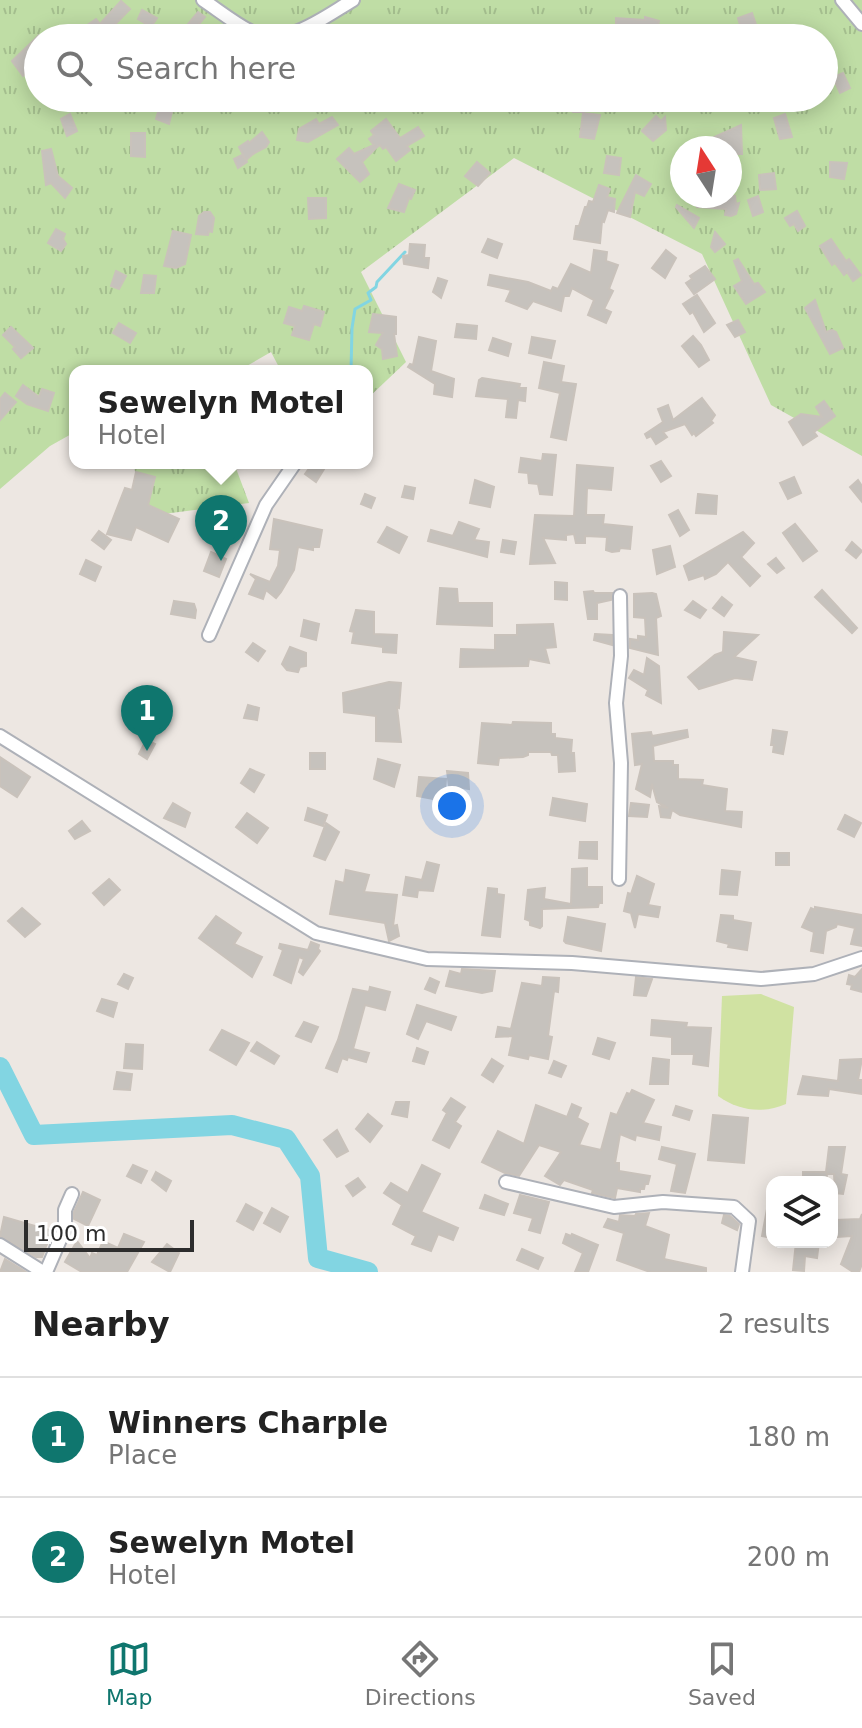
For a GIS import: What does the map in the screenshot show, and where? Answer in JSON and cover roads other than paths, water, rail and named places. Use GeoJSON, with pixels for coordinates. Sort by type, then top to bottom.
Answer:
{"type":"FeatureCollection","features":[{"type":"Feature","properties":{"kind":"street"},"geometry":{"type":"LineString","coordinates":[[203,0],[240,24]]}},
{"type":"Feature","properties":{"kind":"street"},"geometry":{"type":"LineString","coordinates":[[312,24],[353,0]]}},
{"type":"Feature","properties":{"kind":"street"},"geometry":{"type":"LineString","coordinates":[[842,0],[862,24]]}},
{"type":"Feature","properties":{"kind":"street"},"geometry":{"type":"LineString","coordinates":[[209,635],[266,505],[291,469]]}},
{"type":"Feature","properties":{"kind":"street"},"geometry":{"type":"LineString","coordinates":[[619,879],[621,763],[616,703],[621,656],[620,596]]}},
{"type":"Feature","properties":{"kind":"street"},"geometry":{"type":"LineString","coordinates":[[0,736],[316,933],[427,959],[572,963],[761,979],[814,974],[862,958]]}},
{"type":"Feature","properties":{"kind":"street"},"geometry":{"type":"LineString","coordinates":[[506,1182],[614,1207],[663,1202],[734,1207],[749,1221],[742,1272]]}},
{"type":"Feature","properties":{"kind":"street"},"geometry":{"type":"LineString","coordinates":[[0,1245],[44,1272],[65,1228],[65,1210],[72,1194]]}},
{"type":"Feature","properties":{"kind":"waterway"},"geometry":{"type":"LineString","coordinates":[[351,365],[355,309],[371,300],[368,293],[405,252]]}},
{"type":"Feature","properties":{"kind":"waterway"},"geometry":{"type":"LineString","coordinates":[[0,1067],[34,1135],[232,1125],[286,1139],[310,1176],[318,1258],[368,1272]]}},
{"type":"Feature","properties":{"kind":"place","name":"Sewelyn Motel"},"geometry":{"type":"Point","coordinates":[221,561]}},
{"type":"Feature","properties":{"kind":"place","name":"Winners Charple"},"geometry":{"type":"Point","coordinates":[147,751]}}]}
